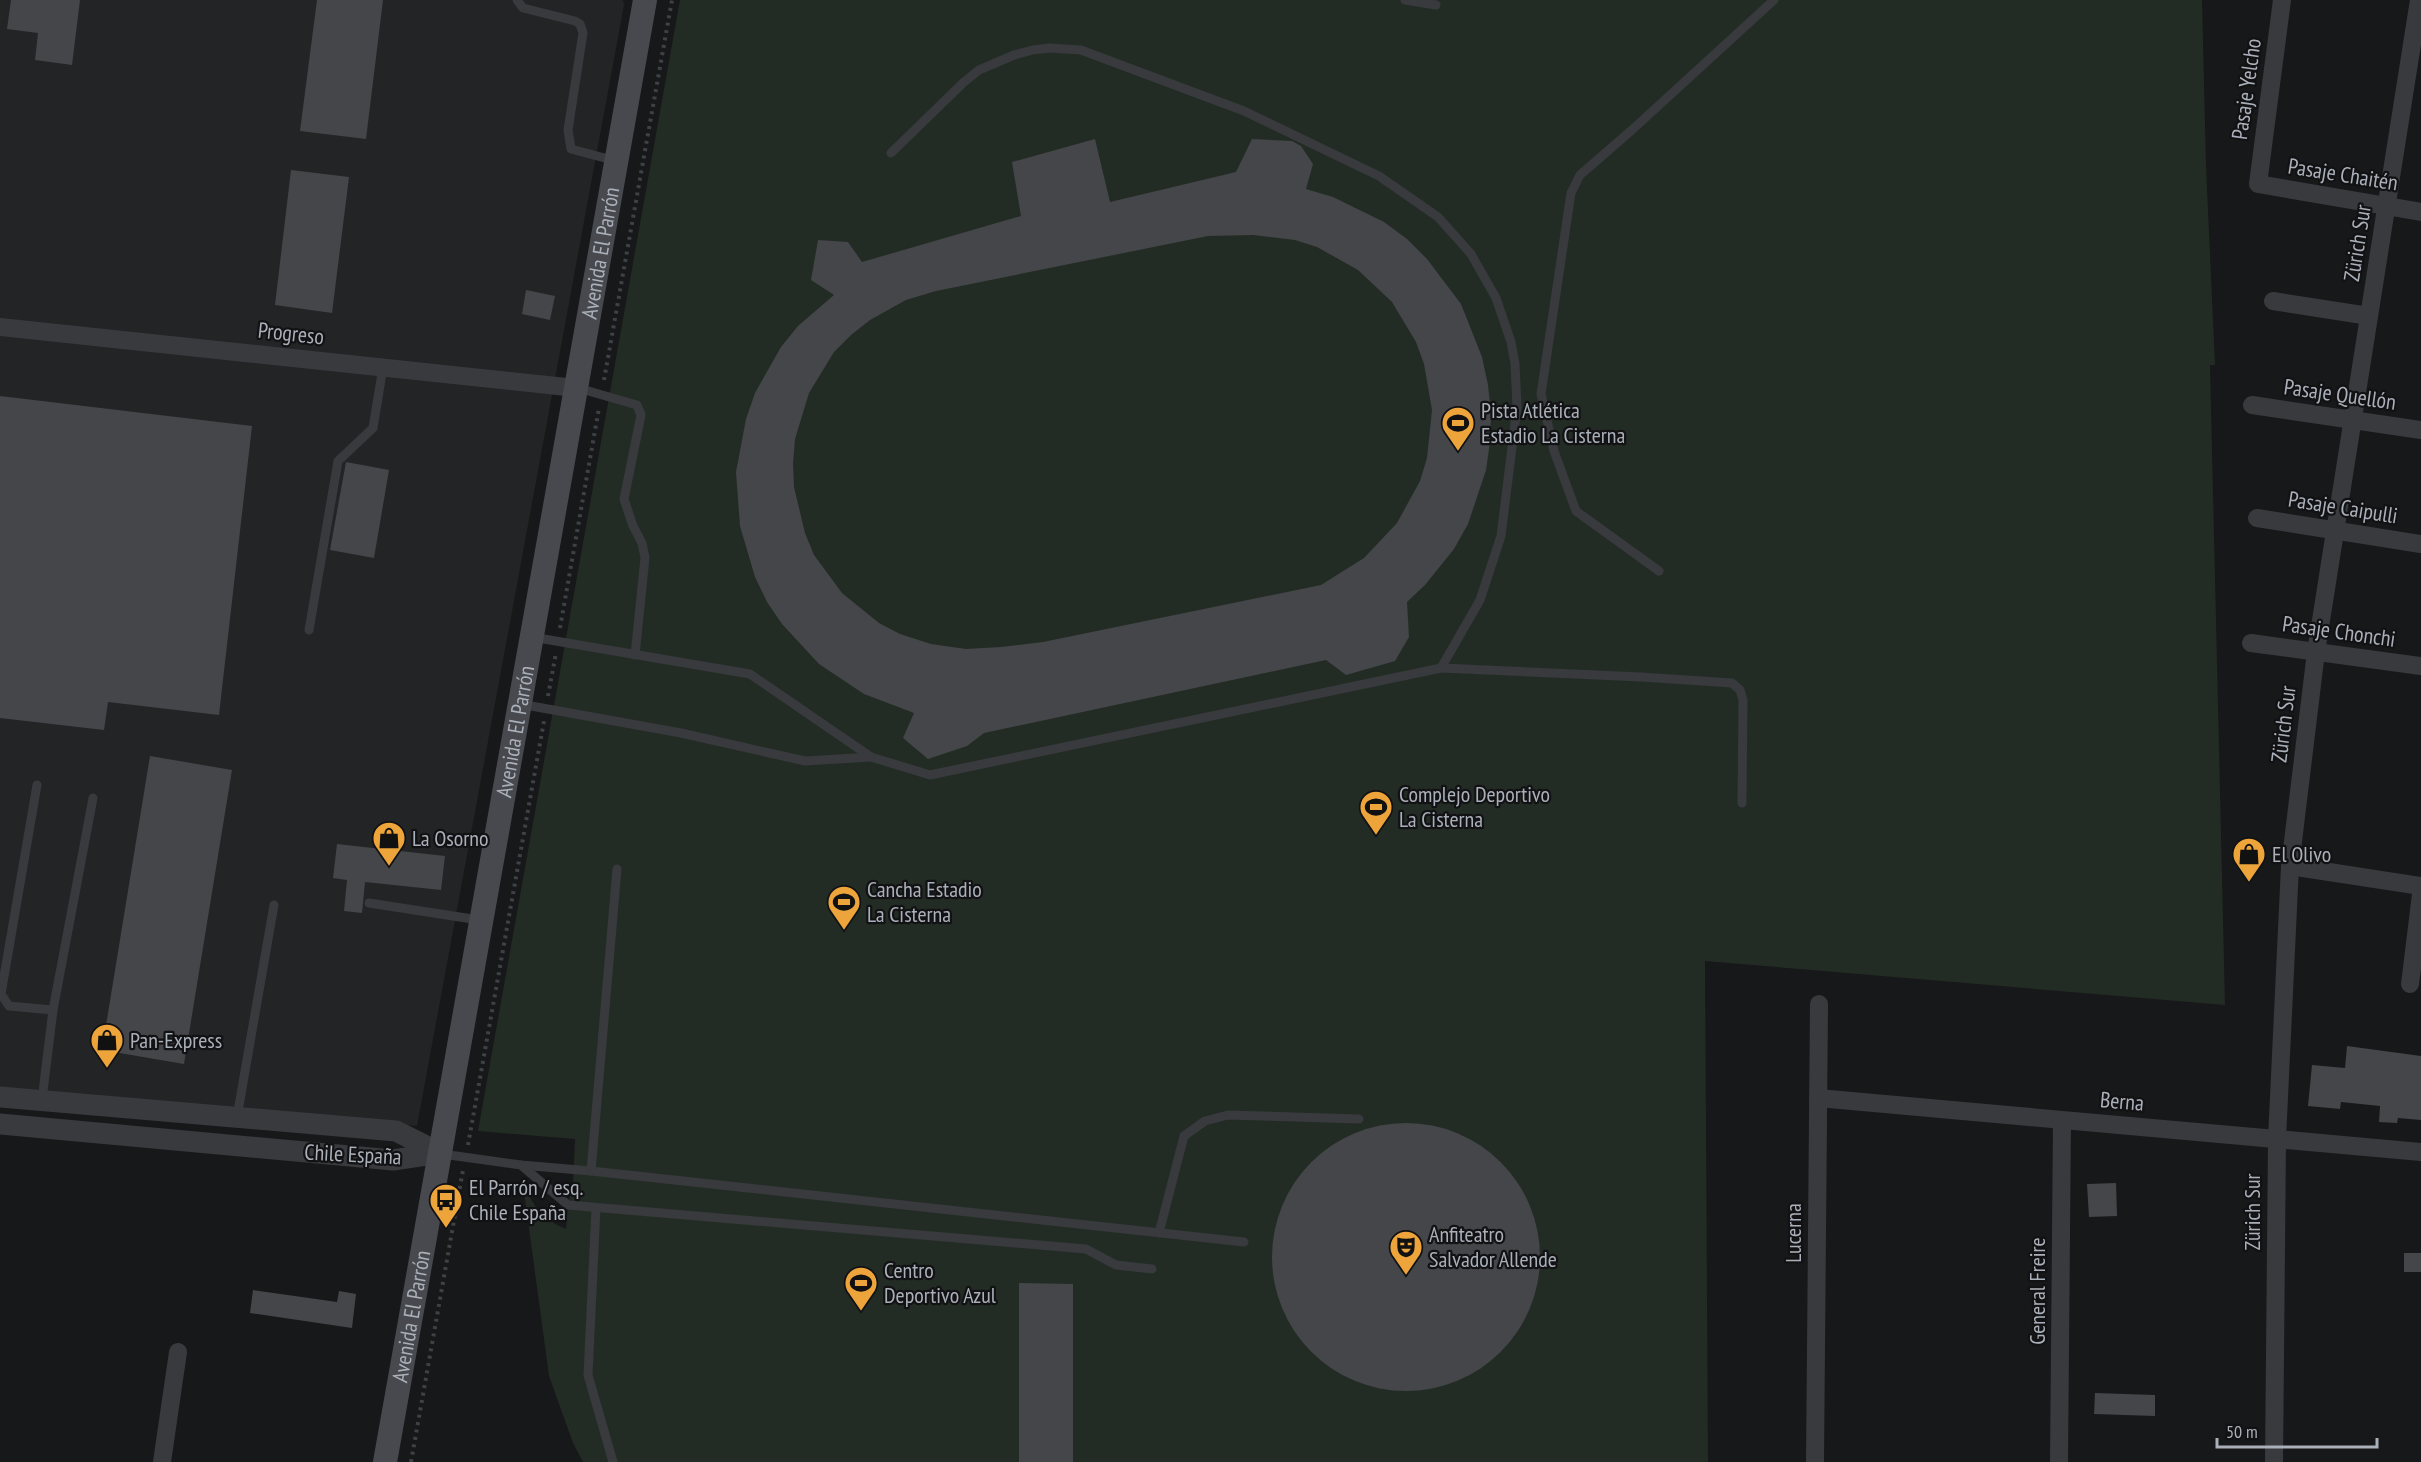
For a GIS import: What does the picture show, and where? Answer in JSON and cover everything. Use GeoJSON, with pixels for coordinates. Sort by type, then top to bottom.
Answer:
{"type":"FeatureCollection","features":[{"type":"Feature","properties":{"kind":"main road","name":"Avenida El Parrón"},"geometry":{"type":"LineString","coordinates":[[385,1462],[645,0]]}},
{"type":"Feature","properties":{"kind":"street","name":"Pasaje Yelcho"},"geometry":{"type":"LineString","coordinates":[[2258,184],[2282,0]]}},
{"type":"Feature","properties":{"kind":"street","name":"Zürich Sur"},"geometry":{"type":"LineString","coordinates":[[2274,1462],[2277,1138],[2290,866],[2316,652],[2419,0]]}},
{"type":"Feature","properties":{"kind":"street","name":"Pasaje Chaitén"},"geometry":{"type":"LineString","coordinates":[[2258,184],[2421,212]]}},
{"type":"Feature","properties":{"kind":"street"},"geometry":{"type":"LineString","coordinates":[[2272,302],[2369,316]]}},
{"type":"Feature","properties":{"kind":"street","name":"Progreso"},"geometry":{"type":"LineString","coordinates":[[0,327],[576,388]]}},
{"type":"Feature","properties":{"kind":"street","name":"Pasaje Quellón"},"geometry":{"type":"LineString","coordinates":[[2252,405],[2421,430]]}},
{"type":"Feature","properties":{"kind":"street","name":"Pasaje Caipulli"},"geometry":{"type":"LineString","coordinates":[[2257,518],[2421,544]]}},
{"type":"Feature","properties":{"kind":"street","name":"Pasaje Chonchi"},"geometry":{"type":"LineString","coordinates":[[2251,643],[2421,666]]}},
{"type":"Feature","properties":{"kind":"street"},"geometry":{"type":"LineString","coordinates":[[2290,866],[2421,886]]}},
{"type":"Feature","properties":{"kind":"street"},"geometry":{"type":"LineString","coordinates":[[2410,984],[2421,894]]}},
{"type":"Feature","properties":{"kind":"street","name":"Lucerna"},"geometry":{"type":"LineString","coordinates":[[1815,1462],[1819,1004]]}},
{"type":"Feature","properties":{"kind":"street","name":"Chile España"},"geometry":{"type":"LineString","coordinates":[[0,1096],[396,1131],[440,1154]]}},
{"type":"Feature","properties":{"kind":"street","name":"Berna"},"geometry":{"type":"LineString","coordinates":[[1818,1098],[2421,1152]]}},
{"type":"Feature","properties":{"kind":"street","name":"General Freire"},"geometry":{"type":"LineString","coordinates":[[2060,1462],[2062,1120]]}},
{"type":"Feature","properties":{"kind":"street","name":"Chile España"},"geometry":{"type":"LineString","coordinates":[[0,1124],[393,1160],[440,1154]]}},
{"type":"Feature","properties":{"kind":"street"},"geometry":{"type":"LineString","coordinates":[[162,1462],[178,1352]]}},
{"type":"Feature","properties":{"kind":"lane"},"geometry":{"type":"LineString","coordinates":[[517,0],[523,8],[580,24],[583,33],[568,143],[571,149],[616,161]]}},
{"type":"Feature","properties":{"kind":"lane"},"geometry":{"type":"LineString","coordinates":[[1405,0],[1436,5]]}},
{"type":"Feature","properties":{"kind":"lane"},"geometry":{"type":"LineString","coordinates":[[1659,571],[1576,511],[1554,451],[1541,394],[1571,193],[1580,175],[1634,129],[1774,0]]}},
{"type":"Feature","properties":{"kind":"lane"},"geometry":{"type":"LineString","coordinates":[[891,153],[964,82],[988,66],[1014,54],[1033,50],[1049,48],[1081,50],[1244,111],[1378,176],[1437,217],[1471,254],[1496,298],[1511,342],[1517,396],[1501,536],[1480,600],[1441,668]]}},
{"type":"Feature","properties":{"kind":"lane"},"geometry":{"type":"LineString","coordinates":[[309,630],[338,461],[373,428],[383,367]]}},
{"type":"Feature","properties":{"kind":"lane"},"geometry":{"type":"LineString","coordinates":[[576,388],[637,405],[641,415],[624,500],[630,520],[642,543],[645,558],[635,655]]}},
{"type":"Feature","properties":{"kind":"lane"},"geometry":{"type":"LineString","coordinates":[[532,637],[750,674],[871,756],[930,775],[1441,668],[1732,683],[1740,690],[1743,700],[1742,803]]}},
{"type":"Feature","properties":{"kind":"lane"},"geometry":{"type":"LineString","coordinates":[[520,704],[681,733],[805,761],[871,756]]}},
{"type":"Feature","properties":{"kind":"lane"},"geometry":{"type":"LineString","coordinates":[[38,785],[2,994],[9,1006],[53,1010]]}},
{"type":"Feature","properties":{"kind":"lane"},"geometry":{"type":"LineString","coordinates":[[42,1100],[53,1010],[93,798]]}},
{"type":"Feature","properties":{"kind":"lane"},"geometry":{"type":"LineString","coordinates":[[591,1171],[617,869]]}},
{"type":"Feature","properties":{"kind":"lane"},"geometry":{"type":"LineString","coordinates":[[369,903],[482,920]]}},
{"type":"Feature","properties":{"kind":"lane"},"geometry":{"type":"LineString","coordinates":[[237,1118],[274,905]]}},
{"type":"Feature","properties":{"kind":"lane"},"geometry":{"type":"LineString","coordinates":[[1159,1233],[1184,1136],[1205,1121],[1228,1115],[1359,1119]]}},
{"type":"Feature","properties":{"kind":"lane"},"geometry":{"type":"LineString","coordinates":[[440,1154],[521,1165],[1244,1242]]}},
{"type":"Feature","properties":{"kind":"lane"},"geometry":{"type":"LineString","coordinates":[[521,1165],[568,1205],[1086,1249],[1116,1265],[1152,1269]]}},
{"type":"Feature","properties":{"kind":"lane"},"geometry":{"type":"LineString","coordinates":[[596,1208],[588,1375],[613,1462]]}},
{"type":"Feature","properties":{"kind":"path"},"geometry":{"type":"LineString","coordinates":[[411,1462],[672,0]]}},
{"type":"Feature","properties":{"kind":"shaded area"},"geometry":{"type":"Polygon","coordinates":[[[0,0],[623,0],[624,5],[417,1126],[0,1088],[0,0]]]}},
{"type":"Feature","properties":{"kind":"shaded area","name":"Complejo Deportivo La Cisterna"},"geometry":{"type":"Polygon","coordinates":[[[680,0],[2202,0],[2206,166],[2215,365],[2210,365],[2225,1005],[1705,961],[1708,1462],[583,1462],[573,1443],[549,1376],[523,1184],[539,1211],[566,1229],[573,1183],[575,1139],[478,1131],[680,0]]]}},
{"type":"Feature","properties":{"kind":"building"},"geometry":{"type":"Polygon","coordinates":[[[11,0],[80,0],[72,65],[35,60],[38,33],[7,29],[11,0]]]}},
{"type":"Feature","properties":{"kind":"building"},"geometry":{"type":"Polygon","coordinates":[[[317,0],[383,0],[366,139],[300,131],[317,0]]]}},
{"type":"Feature","properties":{"kind":"building","name":"Pista Atlética Estadio La Cisterna"},"geometry":{"type":"Polygon","coordinates":[[[1095,139],[1110,202],[1236,172],[1252,139],[1292,141],[1301,146],[1313,164],[1306,189],[1333,197],[1384,222],[1407,239],[1427,259],[1461,304],[1482,357],[1491,413],[1490,442],[1486,470],[1468,524],[1454,549],[1425,585],[1407,602],[1409,637],[1395,661],[1346,675],[1326,660],[984,733],[967,746],[928,759],[903,738],[914,713],[864,694],[819,664],[782,624],[767,602],[755,577],[740,526],[736,472],[746,419],[755,393],[781,347],[798,326],[834,295],[811,280],[818,240],[848,242],[862,262],[1021,216],[1012,162],[1095,139]],[[1253,235],[1208,236],[936,291],[906,300],[870,320],[834,352],[809,393],[795,439],[794,487],[805,533],[814,555],[842,593],[879,623],[900,634],[931,644],[966,649],[1043,642],[1321,585],[1364,558],[1397,523],[1420,481],[1427,458],[1432,410],[1424,364],[1416,342],[1392,302],[1358,270],[1317,247],[1295,240],[1253,235]]]}},
{"type":"Feature","properties":{"kind":"building"},"geometry":{"type":"Polygon","coordinates":[[[291,170],[349,177],[332,313],[275,305],[291,170]]]}},
{"type":"Feature","properties":{"kind":"building"},"geometry":{"type":"Polygon","coordinates":[[[526,290],[555,296],[550,320],[522,314],[526,290]]]}},
{"type":"Feature","properties":{"kind":"building"},"geometry":{"type":"Polygon","coordinates":[[[0,396],[252,426],[219,715],[108,702],[104,730],[0,718],[0,396]]]}},
{"type":"Feature","properties":{"kind":"building"},"geometry":{"type":"Polygon","coordinates":[[[346,462],[389,470],[374,558],[330,550],[346,462]]]}},
{"type":"Feature","properties":{"kind":"building"},"geometry":{"type":"Polygon","coordinates":[[[150,756],[232,770],[184,1064],[102,1050],[150,756]]]}},
{"type":"Feature","properties":{"kind":"building","name":"La Osorno"},"geometry":{"type":"Polygon","coordinates":[[[337,844],[445,856],[441,890],[365,882],[362,913],[344,911],[347,880],[333,878],[337,844]]]}},
{"type":"Feature","properties":{"kind":"building"},"geometry":{"type":"Polygon","coordinates":[[[2347,1046],[2421,1056],[2421,1120],[2398,1118],[2397,1123],[2379,1122],[2380,1106],[2341,1102],[2340,1109],[2308,1106],[2312,1065],[2345,1068],[2347,1046]]]}},
{"type":"Feature","properties":{"kind":"building","name":"Anfiteatro Salvador Allende"},"geometry":{"type":"Polygon","coordinates":[[[1393,1123],[1419,1123],[1457,1133],[1481,1145],[1501,1162],[1518,1182],[1535,1218],[1540,1257],[1535,1296],[1518,1332],[1501,1352],[1481,1369],[1445,1386],[1419,1391],[1393,1391],[1367,1386],[1331,1369],[1302,1342],[1294,1332],[1277,1296],[1272,1270],[1272,1244],[1277,1218],[1294,1182],[1321,1153],[1331,1145],[1367,1128],[1393,1123]]]}},
{"type":"Feature","properties":{"kind":"building"},"geometry":{"type":"Polygon","coordinates":[[[2116,1183],[2117,1216],[2089,1217],[2087,1184],[2116,1183]]]}},
{"type":"Feature","properties":{"kind":"building"},"geometry":{"type":"Polygon","coordinates":[[[2404,1253],[2421,1253],[2421,1272],[2404,1272],[2404,1253]]]}},
{"type":"Feature","properties":{"kind":"building"},"geometry":{"type":"Polygon","coordinates":[[[1019,1283],[1073,1284],[1073,1462],[1019,1462],[1019,1283]]]}},
{"type":"Feature","properties":{"kind":"building"},"geometry":{"type":"Polygon","coordinates":[[[253,1290],[337,1302],[339,1291],[356,1294],[352,1328],[250,1313],[253,1290]]]}},
{"type":"Feature","properties":{"kind":"building"},"geometry":{"type":"Polygon","coordinates":[[[2095,1393],[2155,1395],[2155,1416],[2094,1414],[2095,1393]]]}},
{"type":"Feature","properties":{"kind":"place","name":"Pista Atlética Estadio La Cisterna"},"geometry":{"type":"Point","coordinates":[1458,452]}},
{"type":"Feature","properties":{"kind":"place","name":"Complejo Deportivo La Cisterna"},"geometry":{"type":"Point","coordinates":[1376,836]}},
{"type":"Feature","properties":{"kind":"place","name":"La Osorno"},"geometry":{"type":"Point","coordinates":[389,867]}},
{"type":"Feature","properties":{"kind":"place","name":"El Olivo"},"geometry":{"type":"Point","coordinates":[2249,883]}},
{"type":"Feature","properties":{"kind":"place","name":"Cancha Estadio La Cisterna"},"geometry":{"type":"Point","coordinates":[844,931]}},
{"type":"Feature","properties":{"kind":"place","name":"Pan-Express"},"geometry":{"type":"Point","coordinates":[107,1069]}},
{"type":"Feature","properties":{"kind":"place","name":"El Parrón / esq. Chile España"},"geometry":{"type":"Point","coordinates":[446,1229]}},
{"type":"Feature","properties":{"kind":"place","name":"Anfiteatro Salvador Allende"},"geometry":{"type":"Point","coordinates":[1406,1276]}},
{"type":"Feature","properties":{"kind":"place","name":"Centro Deportivo Azul"},"geometry":{"type":"Point","coordinates":[861,1312]}}]}
